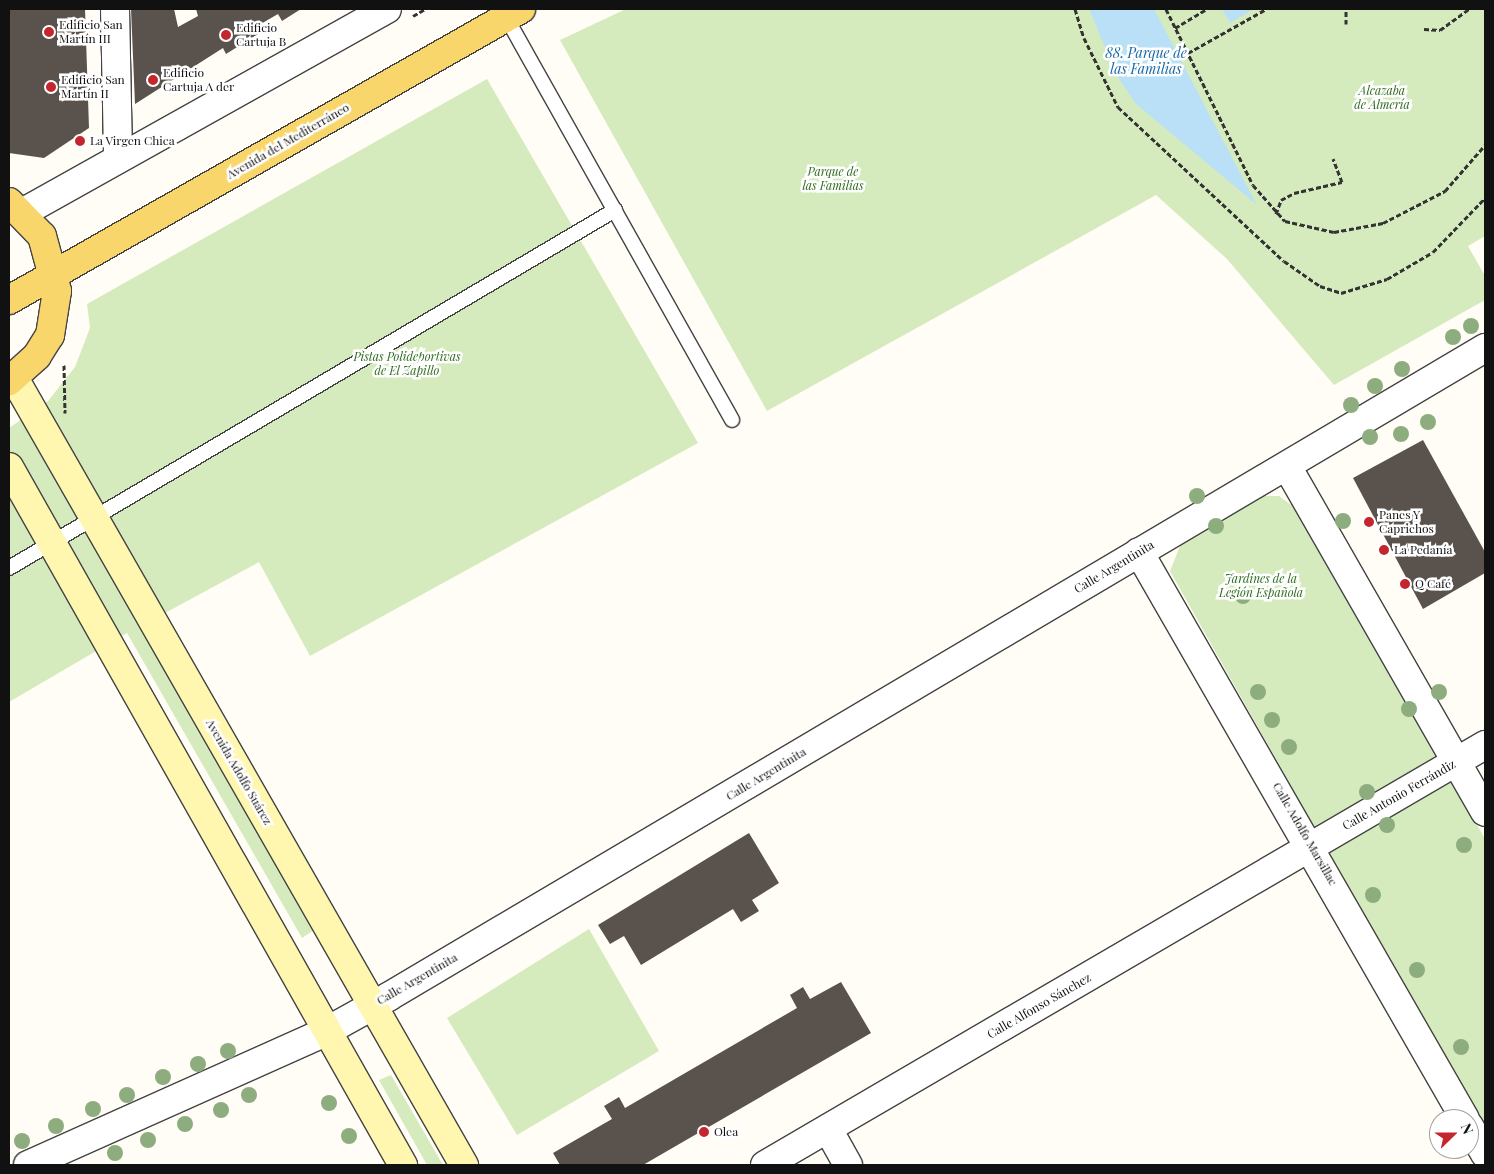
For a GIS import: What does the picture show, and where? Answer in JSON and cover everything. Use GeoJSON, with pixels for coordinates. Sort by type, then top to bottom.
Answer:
{"type":"FeatureCollection","features":[{"type":"Feature","properties":{"kind":"main road","name":"Avenida del Mediterráneo"},"geometry":{"type":"LineString","coordinates":[[9,300],[514,13]]}},
{"type":"Feature","properties":{"kind":"main road"},"geometry":{"type":"LineString","coordinates":[[11,380],[50,335],[57,310],[54,274],[42,236],[15,208]]}},
{"type":"Feature","properties":{"kind":"street"},"geometry":{"type":"LineString","coordinates":[[115,9],[118,155]]}},
{"type":"Feature","properties":{"kind":"street"},"geometry":{"type":"LineString","coordinates":[[15,208],[118,155],[373,13]]}},
{"type":"Feature","properties":{"kind":"street","name":"Calle Argentinita"},"geometry":{"type":"LineString","coordinates":[[28,1165],[327,1030],[1139,552],[1288,468],[1485,348]]}},
{"type":"Feature","properties":{"kind":"street","name":"Avenida Adolfo Suárez"},"geometry":{"type":"LineString","coordinates":[[11,380],[93,517],[464,1165]]}},
{"type":"Feature","properties":{"kind":"street"},"geometry":{"type":"LineString","coordinates":[[9,467],[403,1165]]}},
{"type":"Feature","properties":{"kind":"street"},"geometry":{"type":"LineString","coordinates":[[1288,468],[1485,812]]}},
{"type":"Feature","properties":{"kind":"street","name":"Calle Adolfo Marsillac"},"geometry":{"type":"LineString","coordinates":[[1139,552],[1312,846],[1459,1109]]}},
{"type":"Feature","properties":{"kind":"street","name":"Calle Antonio Ferrándiz"},"geometry":{"type":"LineString","coordinates":[[1312,846],[1485,744]]}},
{"type":"Feature","properties":{"kind":"street","name":"Calle Alfonso Sánchez"},"geometry":{"type":"LineString","coordinates":[[765,1165],[1312,846]]}},
{"type":"Feature","properties":{"kind":"street"},"geometry":{"type":"LineString","coordinates":[[828,1129],[848,1165]]}},
{"type":"Feature","properties":{"kind":"lane"},"geometry":{"type":"LineString","coordinates":[[514,13],[615,210],[732,420]]}},
{"type":"Feature","properties":{"kind":"lane"},"geometry":{"type":"LineString","coordinates":[[9,568],[615,210]]}},
{"type":"Feature","properties":{"kind":"path"},"geometry":{"type":"LineString","coordinates":[[1075,9],[1084,38],[1118,107],[1284,261],[1320,286],[1341,293],[1386,280],[1433,252],[1485,198]]}},
{"type":"Feature","properties":{"kind":"path"},"geometry":{"type":"LineString","coordinates":[[1166,9],[1253,185],[1276,215],[1308,229],[1334,232],[1383,223],[1445,191],[1485,145]]}},
{"type":"Feature","properties":{"kind":"path"},"geometry":{"type":"LineString","coordinates":[[1175,28],[1208,9]]}},
{"type":"Feature","properties":{"kind":"path"},"geometry":{"type":"LineString","coordinates":[[1188,53],[1266,9]]}},
{"type":"Feature","properties":{"kind":"path"},"geometry":{"type":"LineString","coordinates":[[1346,9],[1346,24]]}},
{"type":"Feature","properties":{"kind":"path"},"geometry":{"type":"LineString","coordinates":[[1424,28],[1440,30],[1469,9]]}},
{"type":"Feature","properties":{"kind":"path"},"geometry":{"type":"LineString","coordinates":[[1276,215],[1281,200],[1294,193],[1342,182],[1333,159]]}},
{"type":"Feature","properties":{"kind":"green space","name":"Parque de las Familias"},"geometry":{"type":"Polygon","coordinates":[[[626,9],[1485,9],[1485,236],[1468,246],[1485,276],[1485,300],[1334,385],[1227,259],[1156,195],[767,411],[560,40],[626,9]]]}},
{"type":"Feature","properties":{"kind":"green space","name":"Pistas Polideportivas de El Zapillo"},"geometry":{"type":"Polygon","coordinates":[[[487,79],[698,443],[310,656],[259,562],[141,626],[317,928],[302,938],[127,633],[9,702],[9,428],[48,401],[75,367],[90,328],[87,304],[487,79]]]}},
{"type":"Feature","properties":{"kind":"green space","name":"Jardines de la Legión Española"},"geometry":{"type":"Polygon","coordinates":[[[1263,496],[1279,496],[1305,515],[1485,839],[1485,1131],[1479,1120],[1479,1109],[1473,1109],[1170,571],[1182,541],[1263,496]]]}},
{"type":"Feature","properties":{"kind":"green space"},"geometry":{"type":"Polygon","coordinates":[[[589,929],[659,1051],[517,1135],[447,1018],[589,929]]]}},
{"type":"Feature","properties":{"kind":"green space"},"geometry":{"type":"Polygon","coordinates":[[[391,1075],[443,1165],[427,1165],[379,1080],[391,1075]]]}},
{"type":"Feature","properties":{"kind":"water","name":"88. Parque de las Familias"},"geometry":{"type":"Polygon","coordinates":[[[1089,9],[1154,9],[1257,205],[1136,104],[1117,76],[1089,9]]]}},
{"type":"Feature","properties":{"kind":"water"},"geometry":{"type":"Polygon","coordinates":[[[1222,9],[1254,9],[1230,23],[1222,9]]]}},
{"type":"Feature","properties":{"kind":"building"},"geometry":{"type":"Polygon","coordinates":[[[9,9],[85,9],[89,128],[44,158],[9,153],[9,9]]]}},
{"type":"Feature","properties":{"kind":"building"},"geometry":{"type":"Polygon","coordinates":[[[131,9],[174,9],[178,27],[198,16],[196,9],[301,9],[282,21],[278,14],[259,25],[263,31],[226,54],[223,48],[135,104],[131,9]]]}},
{"type":"Feature","properties":{"kind":"building"},"geometry":{"type":"Polygon","coordinates":[[[1423,440],[1485,552],[1485,573],[1423,609],[1353,478],[1423,440]]]}},
{"type":"Feature","properties":{"kind":"building"},"geometry":{"type":"Polygon","coordinates":[[[749,833],[779,883],[752,900],[759,911],[741,922],[733,909],[641,965],[624,936],[610,944],[598,925],[749,833]]]}},
{"type":"Feature","properties":{"kind":"building"},"geometry":{"type":"Polygon","coordinates":[[[841,982],[871,1033],[643,1165],[560,1165],[553,1153],[612,1119],[604,1106],[619,1097],[625,1108],[797,1008],[790,995],[803,987],[810,999],[841,982]]]}},
{"type":"Feature","properties":{"kind":"place","name":"Edificio San Martín III"},"geometry":{"type":"Point","coordinates":[49,32]}},
{"type":"Feature","properties":{"kind":"place","name":"Edificio Cartuja B"},"geometry":{"type":"Point","coordinates":[226,35]}},
{"type":"Feature","properties":{"kind":"place","name":"Edificio Cartuja A der"},"geometry":{"type":"Point","coordinates":[153,80]}},
{"type":"Feature","properties":{"kind":"place","name":"Edificio San Martín II"},"geometry":{"type":"Point","coordinates":[51,87]}},
{"type":"Feature","properties":{"kind":"place","name":"La Virgen Chica"},"geometry":{"type":"Point","coordinates":[80,141]}},
{"type":"Feature","properties":{"kind":"place","name":"Panes Y Caprichos"},"geometry":{"type":"Point","coordinates":[1369,522]}},
{"type":"Feature","properties":{"kind":"place","name":"La Pedanía"},"geometry":{"type":"Point","coordinates":[1384,550]}},
{"type":"Feature","properties":{"kind":"place","name":"Q Café"},"geometry":{"type":"Point","coordinates":[1405,584]}},
{"type":"Feature","properties":{"kind":"place","name":"Olea"},"geometry":{"type":"Point","coordinates":[704,1132]}},
{"type":"Feature","properties":{"kind":"park label","name":"Alcazaba de Almería"},"geometry":{"type":"Point","coordinates":[1382,98]}}]}
